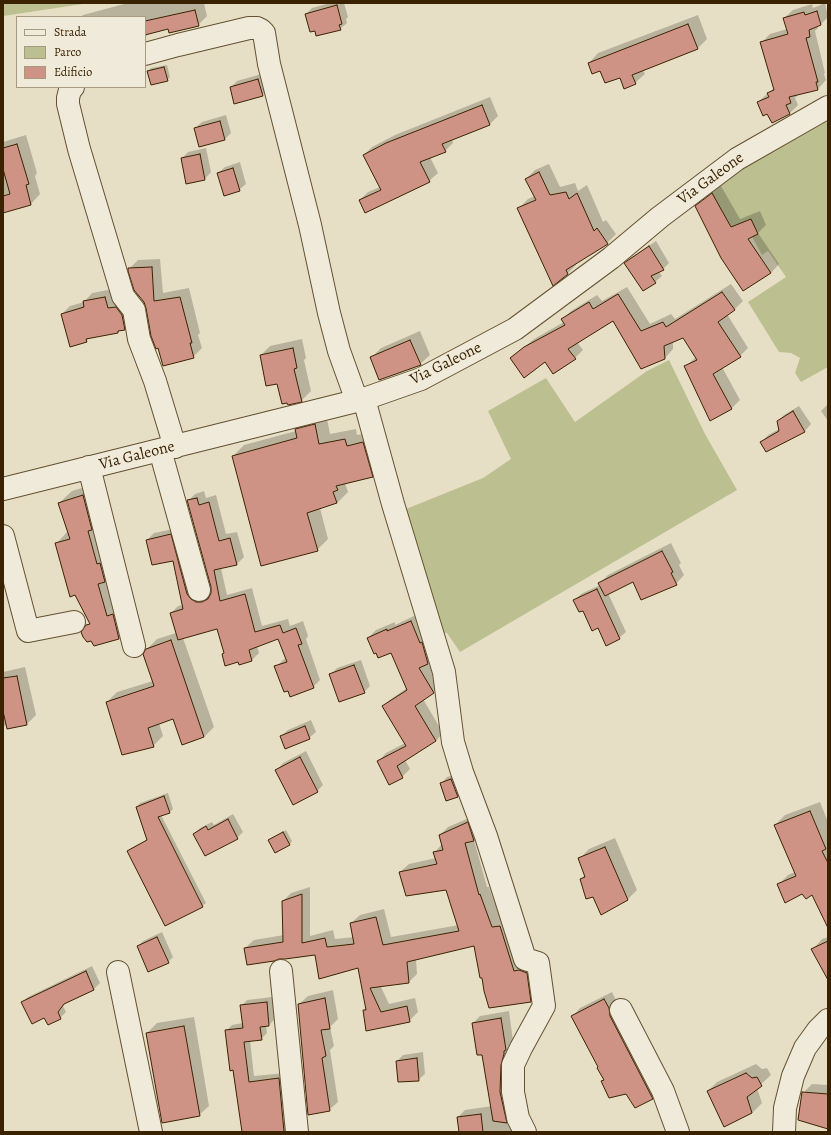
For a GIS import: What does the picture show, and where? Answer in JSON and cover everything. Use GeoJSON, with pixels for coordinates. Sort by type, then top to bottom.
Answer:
{"type":"FeatureCollection","features":[{"type":"Feature","properties":{"kind":"street"},"geometry":{"type":"LineString","coordinates":[[146,54],[250,28],[257,28],[264,33],[269,64],[310,225],[329,313],[340,351],[360,400],[444,672],[453,742],[526,959],[538,963],[544,1006],[521,1048],[514,1066],[513,1092],[518,1118],[525,1132]]}},
{"type":"Feature","properties":{"kind":"street"},"geometry":{"type":"LineString","coordinates":[[72,88],[70,90],[68,104],[79,149],[123,296],[134,310],[139,339],[155,381],[199,590]]}},
{"type":"Feature","properties":{"kind":"street","name":"Via Galeone"},"geometry":{"type":"LineString","coordinates":[[3,488],[360,400],[421,379],[516,329],[611,258],[660,217],[737,159],[828,107]]}},
{"type":"Feature","properties":{"kind":"street"},"geometry":{"type":"LineString","coordinates":[[89,468],[134,646]]}},
{"type":"Feature","properties":{"kind":"street"},"geometry":{"type":"LineString","coordinates":[[3,536],[28,630],[74,622]]}},
{"type":"Feature","properties":{"kind":"street"},"geometry":{"type":"LineString","coordinates":[[281,971],[297,1132]]}},
{"type":"Feature","properties":{"kind":"street"},"geometry":{"type":"LineString","coordinates":[[118,972],[151,1132]]}},
{"type":"Feature","properties":{"kind":"street"},"geometry":{"type":"LineString","coordinates":[[621,1010],[663,1091],[678,1132]]}},
{"type":"Feature","properties":{"kind":"street"},"geometry":{"type":"LineString","coordinates":[[784,1132],[785,1108],[793,1076],[805,1048],[818,1030],[828,1020]]}},
{"type":"Feature","properties":{"kind":"green space"},"geometry":{"type":"Polygon","coordinates":[[[3,3],[83,3],[83,4],[3,16],[3,3]]]}},
{"type":"Feature","properties":{"kind":"green space"},"geometry":{"type":"Polygon","coordinates":[[[828,114],[828,367],[801,382],[795,373],[800,358],[791,353],[779,352],[748,302],[786,277],[768,251],[762,255],[744,222],[731,227],[711,192],[711,187],[828,114]]]}},
{"type":"Feature","properties":{"kind":"green space"},"geometry":{"type":"Polygon","coordinates":[[[669,360],[705,434],[737,490],[460,652],[447,633],[438,632],[401,511],[483,478],[511,459],[488,411],[546,378],[575,422],[647,371],[669,360]]]}},
{"type":"Feature","properties":{"kind":"building"},"geometry":{"type":"Polygon","coordinates":[[[337,5],[342,24],[339,25],[341,30],[316,36],[315,31],[310,32],[305,14],[337,5]]]}},
{"type":"Feature","properties":{"kind":"building"},"geometry":{"type":"Polygon","coordinates":[[[195,10],[199,26],[169,33],[168,29],[146,35],[146,21],[195,10]]]}},
{"type":"Feature","properties":{"kind":"building"},"geometry":{"type":"Polygon","coordinates":[[[817,11],[821,25],[809,30],[810,37],[806,38],[818,82],[816,82],[818,90],[789,97],[791,103],[786,105],[790,114],[772,123],[767,114],[763,116],[757,102],[769,97],[767,93],[774,90],[760,42],[788,34],[783,18],[804,12],[805,15],[817,11]]]}},
{"type":"Feature","properties":{"kind":"building"},"geometry":{"type":"Polygon","coordinates":[[[688,24],[698,49],[632,75],[636,84],[624,89],[620,78],[605,83],[600,71],[592,74],[588,63],[688,24]]]}},
{"type":"Feature","properties":{"kind":"building"},"geometry":{"type":"Polygon","coordinates":[[[164,67],[168,81],[151,85],[147,71],[164,67]]]}},
{"type":"Feature","properties":{"kind":"building"},"geometry":{"type":"Polygon","coordinates":[[[258,79],[263,96],[234,104],[230,87],[258,79]]]}},
{"type":"Feature","properties":{"kind":"building"},"geometry":{"type":"Polygon","coordinates":[[[482,105],[490,125],[442,144],[446,152],[420,162],[430,182],[365,213],[359,200],[381,190],[363,155],[386,143],[482,105]]]}},
{"type":"Feature","properties":{"kind":"building"},"geometry":{"type":"Polygon","coordinates":[[[220,121],[225,140],[199,147],[194,128],[220,121]]]}},
{"type":"Feature","properties":{"kind":"building"},"geometry":{"type":"Polygon","coordinates":[[[17,144],[29,184],[26,185],[31,205],[3,213],[3,196],[10,194],[3,169],[3,148],[17,144]]]}},
{"type":"Feature","properties":{"kind":"building"},"geometry":{"type":"Polygon","coordinates":[[[200,154],[205,180],[186,184],[181,158],[200,154]]]}},
{"type":"Feature","properties":{"kind":"building"},"geometry":{"type":"Polygon","coordinates":[[[233,168],[240,191],[224,196],[217,173],[233,168]]]}},
{"type":"Feature","properties":{"kind":"building"},"geometry":{"type":"Polygon","coordinates":[[[539,172],[550,195],[566,192],[569,199],[577,193],[594,231],[597,228],[608,244],[566,270],[568,274],[553,286],[517,208],[536,200],[525,179],[539,172]]]}},
{"type":"Feature","properties":{"kind":"building"},"geometry":{"type":"Polygon","coordinates":[[[712,193],[731,227],[751,219],[758,234],[748,239],[771,273],[743,291],[721,258],[695,206],[712,193]]]}},
{"type":"Feature","properties":{"kind":"building"},"geometry":{"type":"Polygon","coordinates":[[[649,246],[664,270],[651,276],[656,283],[643,291],[624,263],[649,246]]]}},
{"type":"Feature","properties":{"kind":"building"},"geometry":{"type":"Polygon","coordinates":[[[152,267],[154,301],[180,297],[192,343],[190,343],[194,358],[163,366],[158,348],[156,349],[151,336],[144,302],[134,290],[128,271],[128,268],[152,267]]]}},
{"type":"Feature","properties":{"kind":"building"},"geometry":{"type":"Polygon","coordinates":[[[722,292],[735,310],[718,322],[741,357],[713,374],[732,409],[710,421],[684,366],[697,360],[683,338],[664,346],[665,359],[641,369],[613,321],[568,349],[576,359],[553,374],[545,362],[524,378],[510,358],[524,347],[565,325],[561,319],[589,302],[593,309],[618,294],[641,331],[663,322],[666,327],[722,292]]]}},
{"type":"Feature","properties":{"kind":"building"},"geometry":{"type":"Polygon","coordinates":[[[105,297],[108,308],[116,307],[122,315],[125,330],[118,331],[118,333],[86,339],[87,342],[70,347],[61,314],[84,307],[83,301],[105,297]]]}},
{"type":"Feature","properties":{"kind":"building"},"geometry":{"type":"Polygon","coordinates":[[[410,340],[421,365],[379,380],[370,357],[410,340]]]}},
{"type":"Feature","properties":{"kind":"building"},"geometry":{"type":"Polygon","coordinates":[[[293,348],[297,368],[294,369],[302,402],[288,405],[287,403],[282,404],[277,384],[266,386],[260,355],[293,348]]]}},
{"type":"Feature","properties":{"kind":"building"},"geometry":{"type":"Polygon","coordinates":[[[793,411],[805,432],[766,452],[760,442],[779,431],[777,421],[793,411]]]}},
{"type":"Feature","properties":{"kind":"building"},"geometry":{"type":"Polygon","coordinates":[[[315,424],[319,444],[345,439],[347,446],[363,442],[373,477],[336,486],[338,490],[333,492],[337,503],[307,513],[318,551],[261,566],[232,456],[297,438],[295,429],[315,424]]]}},
{"type":"Feature","properties":{"kind":"building"},"geometry":{"type":"Polygon","coordinates":[[[83,495],[92,530],[88,531],[97,564],[100,563],[105,582],[98,584],[107,616],[113,614],[119,639],[94,646],[91,641],[87,642],[81,632],[86,625],[90,624],[75,595],[70,597],[55,543],[70,539],[58,503],[83,495]]]}},
{"type":"Feature","properties":{"kind":"building"},"geometry":{"type":"Polygon","coordinates":[[[197,498],[199,505],[209,502],[219,541],[230,538],[237,565],[214,570],[220,601],[245,594],[255,632],[280,625],[283,633],[296,628],[302,644],[298,645],[314,688],[290,697],[288,691],[284,692],[274,666],[287,662],[278,639],[249,650],[252,661],[239,665],[238,662],[225,666],[222,654],[224,653],[217,629],[178,640],[170,613],[183,609],[173,561],[152,565],[146,540],[171,534],[187,594],[196,602],[202,602],[208,599],[211,593],[211,587],[187,500],[197,498]]]}},
{"type":"Feature","properties":{"kind":"building"},"geometry":{"type":"Polygon","coordinates":[[[662,551],[673,572],[671,573],[677,585],[641,600],[633,582],[605,596],[598,583],[662,551]]]}},
{"type":"Feature","properties":{"kind":"building"},"geometry":{"type":"Polygon","coordinates":[[[597,589],[620,639],[606,646],[598,628],[592,631],[583,611],[579,612],[573,600],[597,589]]]}},
{"type":"Feature","properties":{"kind":"building"},"geometry":{"type":"Polygon","coordinates":[[[411,621],[420,643],[422,642],[428,664],[419,668],[434,693],[415,706],[436,741],[397,766],[403,778],[389,785],[377,761],[406,746],[382,706],[407,690],[391,653],[378,658],[376,653],[374,654],[367,638],[411,621]]]}},
{"type":"Feature","properties":{"kind":"building"},"geometry":{"type":"Polygon","coordinates":[[[171,640],[204,737],[182,745],[173,719],[148,728],[154,747],[122,755],[106,702],[154,686],[143,654],[146,649],[171,640]]]}},
{"type":"Feature","properties":{"kind":"building"},"geometry":{"type":"Polygon","coordinates":[[[354,665],[365,693],[339,702],[329,674],[354,665]]]}},
{"type":"Feature","properties":{"kind":"building"},"geometry":{"type":"Polygon","coordinates":[[[17,676],[27,725],[7,729],[3,711],[3,678],[17,676]]]}},
{"type":"Feature","properties":{"kind":"building"},"geometry":{"type":"Polygon","coordinates":[[[305,726],[310,739],[285,749],[280,736],[305,726]]]}},
{"type":"Feature","properties":{"kind":"building"},"geometry":{"type":"Polygon","coordinates":[[[300,757],[318,792],[293,805],[275,770],[300,757]]]}},
{"type":"Feature","properties":{"kind":"building"},"geometry":{"type":"Polygon","coordinates":[[[451,779],[458,797],[446,801],[440,783],[451,779]]]}},
{"type":"Feature","properties":{"kind":"building"},"geometry":{"type":"Polygon","coordinates":[[[164,796],[170,813],[158,817],[203,907],[165,926],[127,851],[147,840],[136,807],[164,796]]]}},
{"type":"Feature","properties":{"kind":"building"},"geometry":{"type":"Polygon","coordinates":[[[810,811],[826,849],[822,851],[828,863],[828,928],[812,895],[806,899],[802,894],[785,903],[777,884],[796,876],[774,825],[810,811]]]}},
{"type":"Feature","properties":{"kind":"building"},"geometry":{"type":"Polygon","coordinates":[[[228,819],[238,839],[205,856],[193,834],[206,826],[208,830],[228,819]]]}},
{"type":"Feature","properties":{"kind":"building"},"geometry":{"type":"Polygon","coordinates":[[[468,822],[474,841],[465,843],[479,895],[480,894],[492,927],[500,926],[514,971],[519,970],[527,973],[531,1002],[489,1008],[482,978],[480,978],[474,946],[407,962],[409,983],[370,988],[381,1012],[407,1006],[410,1022],[366,1031],[363,1010],[366,1010],[358,968],[319,979],[315,955],[279,959],[247,965],[244,948],[283,942],[282,901],[302,894],[302,943],[325,938],[327,947],[354,944],[350,923],[376,917],[383,945],[459,931],[446,890],[406,896],[399,872],[437,864],[433,852],[443,850],[439,835],[468,822]]]}},
{"type":"Feature","properties":{"kind":"building"},"geometry":{"type":"Polygon","coordinates":[[[283,832],[290,845],[275,853],[268,840],[283,832]]]}},
{"type":"Feature","properties":{"kind":"building"},"geometry":{"type":"Polygon","coordinates":[[[605,847],[628,900],[601,915],[593,897],[586,899],[580,879],[585,877],[578,858],[605,847]]]}},
{"type":"Feature","properties":{"kind":"building"},"geometry":{"type":"Polygon","coordinates":[[[157,937],[169,963],[148,972],[137,946],[157,937]]]}},
{"type":"Feature","properties":{"kind":"building"},"geometry":{"type":"Polygon","coordinates":[[[828,941],[828,980],[811,949],[828,941]]]}},
{"type":"Feature","properties":{"kind":"building"},"geometry":{"type":"Polygon","coordinates":[[[86,971],[94,990],[64,1004],[58,1012],[61,1019],[48,1025],[44,1018],[32,1024],[21,1002],[86,971]]]}},
{"type":"Feature","properties":{"kind":"building"},"geometry":{"type":"Polygon","coordinates":[[[325,998],[330,1029],[321,1030],[326,1056],[322,1058],[330,1111],[308,1115],[298,1004],[325,998]]]}},
{"type":"Feature","properties":{"kind":"building"},"geometry":{"type":"Polygon","coordinates":[[[604,999],[609,1008],[610,1016],[653,1099],[635,1108],[626,1094],[609,1098],[601,1081],[604,1080],[597,1068],[598,1067],[571,1016],[604,999]]]}},
{"type":"Feature","properties":{"kind":"building"},"geometry":{"type":"Polygon","coordinates":[[[267,1002],[269,1026],[260,1027],[262,1040],[244,1042],[249,1082],[279,1078],[284,1132],[242,1132],[233,1070],[230,1071],[225,1030],[243,1028],[240,1005],[267,1002]]]}},
{"type":"Feature","properties":{"kind":"building"},"geometry":{"type":"Polygon","coordinates":[[[501,1018],[506,1050],[504,1051],[501,1065],[500,1092],[507,1123],[493,1121],[482,1055],[477,1055],[472,1023],[501,1018]]]}},
{"type":"Feature","properties":{"kind":"building"},"geometry":{"type":"Polygon","coordinates":[[[184,1026],[200,1116],[162,1123],[146,1033],[184,1026]]]}},
{"type":"Feature","properties":{"kind":"building"},"geometry":{"type":"Polygon","coordinates":[[[417,1058],[419,1081],[398,1082],[396,1061],[417,1058]]]}},
{"type":"Feature","properties":{"kind":"building"},"geometry":{"type":"Polygon","coordinates":[[[746,1073],[752,1078],[757,1077],[762,1086],[747,1097],[752,1113],[724,1127],[707,1091],[746,1073]]]}},
{"type":"Feature","properties":{"kind":"building"},"geometry":{"type":"Polygon","coordinates":[[[802,1092],[828,1094],[828,1129],[798,1120],[802,1092]]]}},
{"type":"Feature","properties":{"kind":"building"},"geometry":{"type":"Polygon","coordinates":[[[481,1114],[483,1132],[459,1132],[457,1117],[481,1114]]]}}]}
